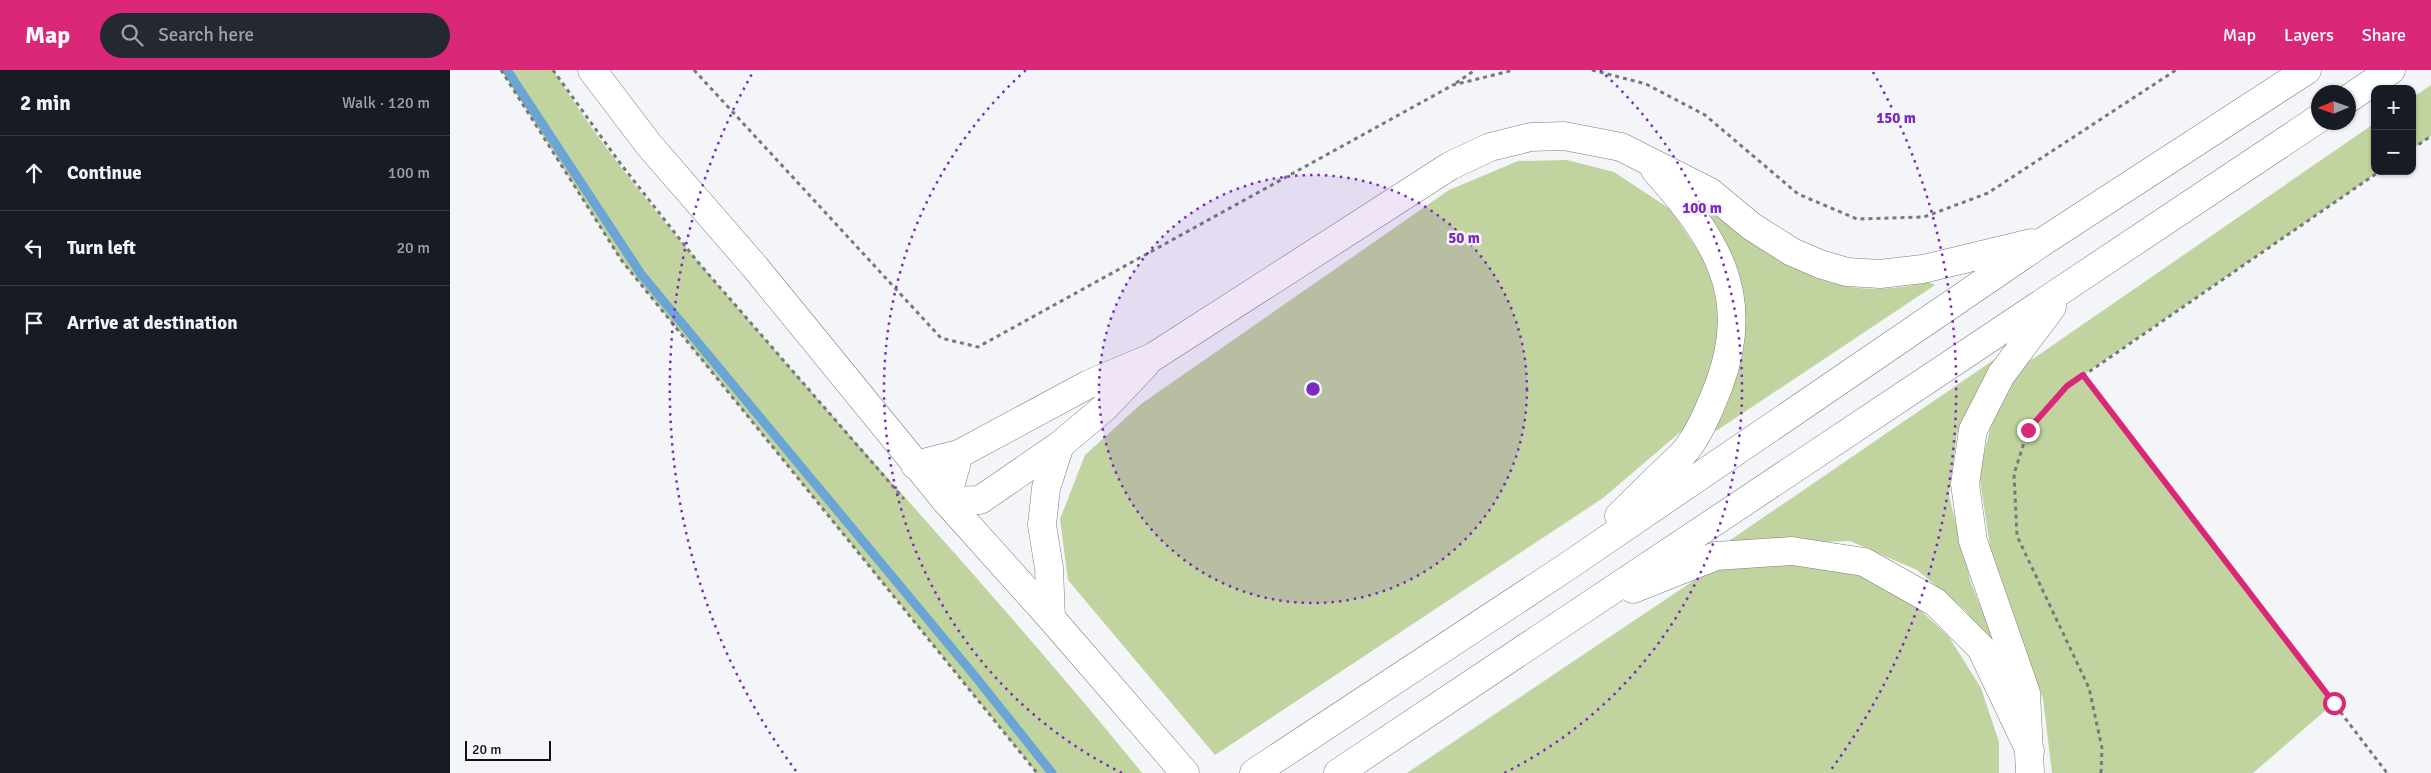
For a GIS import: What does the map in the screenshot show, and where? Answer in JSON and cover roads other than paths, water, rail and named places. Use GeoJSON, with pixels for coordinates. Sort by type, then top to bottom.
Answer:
{"type":"FeatureCollection","features":[{"type":"Feature","properties":{"kind":"main road"},"geometry":{"type":"LineString","coordinates":[[592,70],[649,145],[754,267],[915,465],[1180,767]]}},
{"type":"Feature","properties":{"kind":"main road"},"geometry":{"type":"LineString","coordinates":[[1254,773],[1565,568],[2047,239],[2307,70]]}},
{"type":"Feature","properties":{"kind":"main road"},"geometry":{"type":"LineString","coordinates":[[2356,94],[2392,70]]}},
{"type":"Feature","properties":{"kind":"main road"},"geometry":{"type":"LineString","coordinates":[[1338,773],[2311,124]]}},
{"type":"Feature","properties":{"kind":"main road"},"geometry":{"type":"LineString","coordinates":[[915,465],[959,454],[1089,384],[1153,357],[1450,166],[1490,147],[1530,137],[1564,136],[1621,147],[1710,192],[1751,226],[1792,252],[1820,264],[1846,272],[1880,274],[1923,269],[2047,239]]}},
{"type":"Feature","properties":{"kind":"main road"},"geometry":{"type":"LineString","coordinates":[[1565,568],[1689,447],[1713,400],[1728,359],[1732,328],[1731,299],[1722,267],[1708,237],[1687,206],[1644,158]]}},
{"type":"Feature","properties":{"kind":"main road"},"geometry":{"type":"LineString","coordinates":[[2030,762],[2026,693],[1973,541],[1965,484],[1973,430],[2002,376],[2063,291]]}},
{"type":"Feature","properties":{"kind":"main road"},"geometry":{"type":"LineString","coordinates":[[946,501],[980,500],[1060,445],[1104,408],[1153,357]]}},
{"type":"Feature","properties":{"kind":"main road"},"geometry":{"type":"LineString","coordinates":[[1051,618],[1049,568],[1042,525],[1046,488],[1060,445]]}},
{"type":"Feature","properties":{"kind":"main road"},"geometry":{"type":"LineString","coordinates":[[946,501],[959,454]]}},
{"type":"Feature","properties":{"kind":"main road"},"geometry":{"type":"LineString","coordinates":[[1581,610],[1716,556],[1792,551],[1864,562],[1935,602],[1981,648],[2030,762]]}},
{"type":"Feature","properties":{"kind":"waterway"},"geometry":{"type":"LineString","coordinates":[[507,70],[641,274],[974,675],[1052,773]]}}]}
